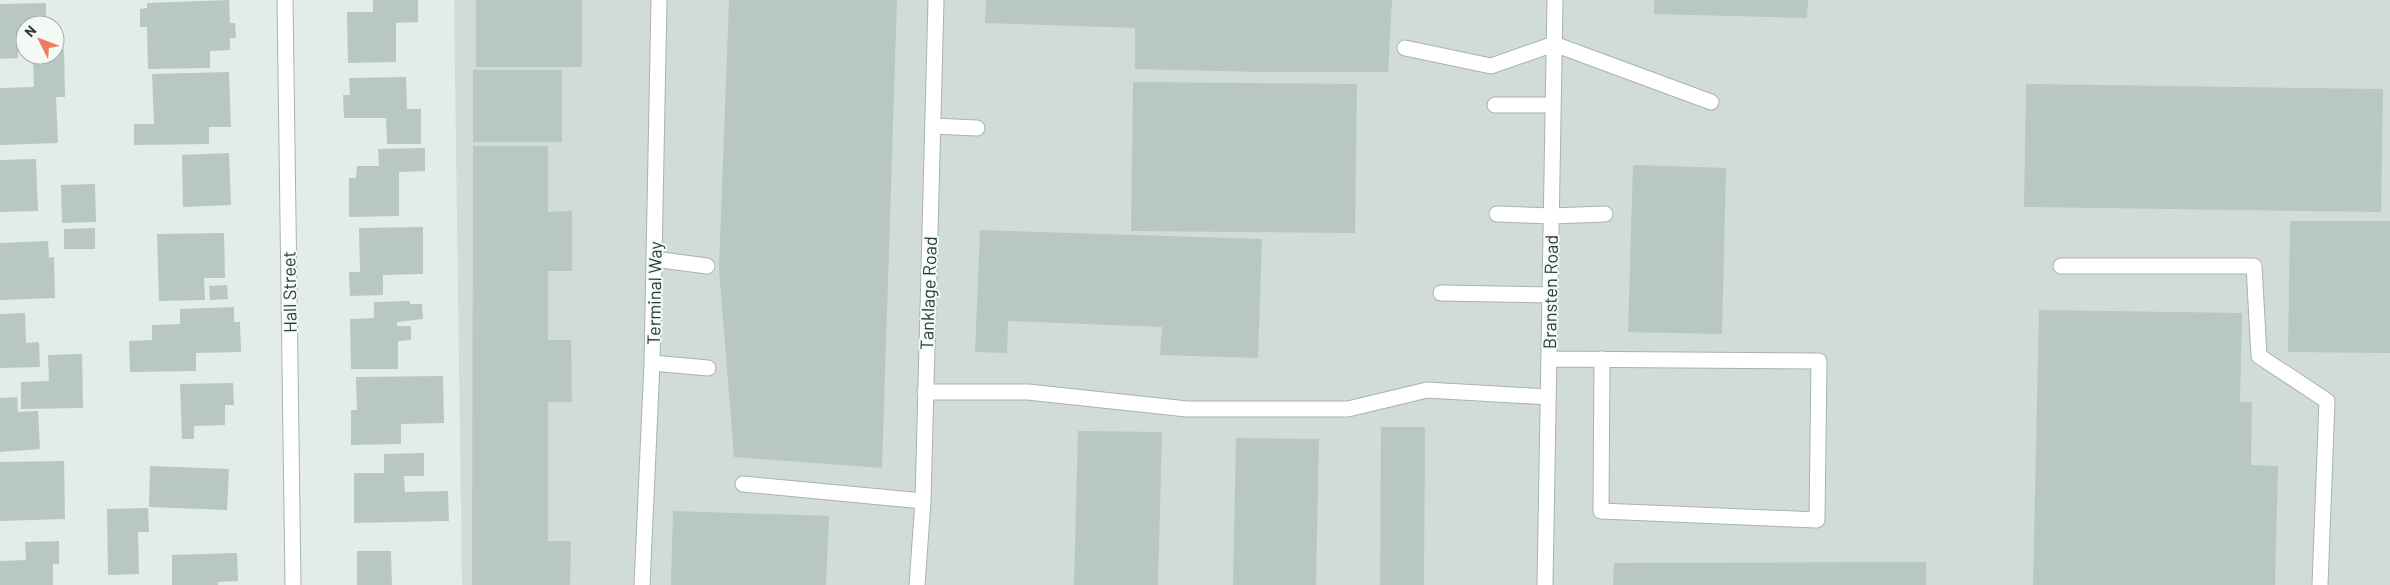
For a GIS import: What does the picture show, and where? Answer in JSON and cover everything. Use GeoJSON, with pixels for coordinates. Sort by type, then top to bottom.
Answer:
{"type":"FeatureCollection","features":[{"type":"Feature","properties":{"kind":"street","name":"Hall Street"},"geometry":{"type":"LineString","coordinates":[[285,0],[294,585]]}},
{"type":"Feature","properties":{"kind":"street","name":"Terminal Way"},"geometry":{"type":"LineString","coordinates":[[642,585],[652,362],[660,0]]}},
{"type":"Feature","properties":{"kind":"street","name":"Tanklage Road"},"geometry":{"type":"LineString","coordinates":[[917,585],[923,501],[936,0]]}},
{"type":"Feature","properties":{"kind":"street","name":"Bransten Road"},"geometry":{"type":"LineString","coordinates":[[1545,585],[1555,0]]}},
{"type":"Feature","properties":{"kind":"street"},"geometry":{"type":"LineString","coordinates":[[1404,48],[1491,66],[1554,44],[1711,102]]}},
{"type":"Feature","properties":{"kind":"street"},"geometry":{"type":"LineString","coordinates":[[1495,105],[1553,105]]}},
{"type":"Feature","properties":{"kind":"street"},"geometry":{"type":"LineString","coordinates":[[932,126],[977,128]]}},
{"type":"Feature","properties":{"kind":"street"},"geometry":{"type":"LineString","coordinates":[[1498,214],[1552,216],[1605,214]]}},
{"type":"Feature","properties":{"kind":"street"},"geometry":{"type":"LineString","coordinates":[[654,259],[707,266]]}},
{"type":"Feature","properties":{"kind":"street"},"geometry":{"type":"LineString","coordinates":[[2060,266],[2254,266],[2259,356],[2327,401],[2320,585]]}},
{"type":"Feature","properties":{"kind":"street"},"geometry":{"type":"LineString","coordinates":[[1441,293],[1550,295]]}},
{"type":"Feature","properties":{"kind":"street"},"geometry":{"type":"LineString","coordinates":[[1549,359],[1602,359],[1819,361],[1816,520],[1602,511],[1602,359]]}},
{"type":"Feature","properties":{"kind":"street"},"geometry":{"type":"LineString","coordinates":[[652,362],[708,368]]}},
{"type":"Feature","properties":{"kind":"street"},"geometry":{"type":"LineString","coordinates":[[925,392],[1028,392],[1197,409],[1348,409],[1428,390],[1548,397]]}},
{"type":"Feature","properties":{"kind":"street"},"geometry":{"type":"LineString","coordinates":[[743,484],[923,501]]}},
{"type":"Feature","properties":{"kind":"shaded area"},"geometry":{"type":"Polygon","coordinates":[[[454,0],[2390,0],[2390,585],[462,585],[454,0]]]}},
{"type":"Feature","properties":{"kind":"building"},"geometry":{"type":"Polygon","coordinates":[[[229,0],[230,23],[235,23],[236,38],[230,38],[230,50],[210,51],[210,68],[148,69],[147,27],[140,27],[140,9],[147,8],[147,3],[229,0]]]}},
{"type":"Feature","properties":{"kind":"building"},"geometry":{"type":"Polygon","coordinates":[[[373,0],[418,0],[418,22],[396,23],[396,62],[348,63],[347,12],[373,12],[373,0]]]}},
{"type":"Feature","properties":{"kind":"building"},"geometry":{"type":"Polygon","coordinates":[[[476,0],[582,0],[582,67],[476,67],[476,0]]]}},
{"type":"Feature","properties":{"kind":"building"},"geometry":{"type":"Polygon","coordinates":[[[729,0],[897,0],[882,468],[734,457],[719,269],[729,0]]]}},
{"type":"Feature","properties":{"kind":"building"},"geometry":{"type":"Polygon","coordinates":[[[986,0],[1392,0],[1388,72],[1261,72],[1135,69],[1135,28],[985,23],[986,0]]]}},
{"type":"Feature","properties":{"kind":"building"},"geometry":{"type":"Polygon","coordinates":[[[1654,0],[1808,0],[1807,18],[1654,14],[1654,0]]]}},
{"type":"Feature","properties":{"kind":"building"},"geometry":{"type":"Polygon","coordinates":[[[46,3],[46,15],[15,15],[15,58],[0,59],[0,4],[46,3]]]}},
{"type":"Feature","properties":{"kind":"building"},"geometry":{"type":"Polygon","coordinates":[[[33,65],[64,65],[65,97],[56,97],[58,143],[0,145],[0,88],[34,87],[33,65]]]}},
{"type":"Feature","properties":{"kind":"building"},"geometry":{"type":"Polygon","coordinates":[[[473,70],[562,70],[562,142],[473,142],[473,70]]]}},
{"type":"Feature","properties":{"kind":"building"},"geometry":{"type":"Polygon","coordinates":[[[229,72],[231,127],[209,127],[209,144],[134,145],[134,124],[154,124],[152,74],[229,72]]]}},
{"type":"Feature","properties":{"kind":"building"},"geometry":{"type":"Polygon","coordinates":[[[406,77],[407,109],[421,109],[421,144],[387,144],[386,118],[344,118],[343,95],[350,95],[349,78],[406,77]]]}},
{"type":"Feature","properties":{"kind":"building"},"geometry":{"type":"Polygon","coordinates":[[[1133,82],[1357,84],[1355,233],[1131,231],[1133,82]]]}},
{"type":"Feature","properties":{"kind":"building"},"geometry":{"type":"Polygon","coordinates":[[[2026,84],[2383,89],[2381,212],[2024,207],[2026,84]]]}},
{"type":"Feature","properties":{"kind":"building"},"geometry":{"type":"Polygon","coordinates":[[[473,146],[548,146],[548,212],[572,211],[572,271],[548,271],[548,340],[571,340],[572,402],[548,402],[548,541],[571,541],[570,585],[472,585],[473,146]]]}},
{"type":"Feature","properties":{"kind":"building"},"geometry":{"type":"Polygon","coordinates":[[[425,148],[425,171],[399,172],[399,216],[349,217],[349,178],[356,178],[357,166],[379,166],[378,149],[425,148]]]}},
{"type":"Feature","properties":{"kind":"building"},"geometry":{"type":"Polygon","coordinates":[[[229,153],[231,205],[183,207],[182,155],[229,153]]]}},
{"type":"Feature","properties":{"kind":"building"},"geometry":{"type":"Polygon","coordinates":[[[36,159],[38,211],[0,212],[0,160],[36,159]]]}},
{"type":"Feature","properties":{"kind":"building"},"geometry":{"type":"Polygon","coordinates":[[[1633,165],[1726,168],[1722,334],[1628,332],[1633,165]]]}},
{"type":"Feature","properties":{"kind":"building"},"geometry":{"type":"Polygon","coordinates":[[[95,184],[96,222],[62,223],[61,185],[95,184]]]}},
{"type":"Feature","properties":{"kind":"building"},"geometry":{"type":"Polygon","coordinates":[[[2290,221],[2390,221],[2390,353],[2288,352],[2290,221]]]}},
{"type":"Feature","properties":{"kind":"building"},"geometry":{"type":"Polygon","coordinates":[[[423,227],[423,274],[383,275],[383,295],[350,296],[349,272],[360,272],[359,228],[423,227]]]}},
{"type":"Feature","properties":{"kind":"building"},"geometry":{"type":"Polygon","coordinates":[[[95,228],[95,249],[64,249],[64,229],[95,228]]]}},
{"type":"Feature","properties":{"kind":"building"},"geometry":{"type":"Polygon","coordinates":[[[980,230],[1262,239],[1258,358],[1160,355],[1162,327],[1008,321],[1007,353],[975,352],[980,230]]]}},
{"type":"Feature","properties":{"kind":"building"},"geometry":{"type":"Polygon","coordinates":[[[224,233],[225,278],[204,278],[205,300],[159,301],[157,234],[224,233]]]}},
{"type":"Feature","properties":{"kind":"building"},"geometry":{"type":"Polygon","coordinates":[[[48,241],[49,258],[54,257],[55,298],[0,300],[0,243],[48,241]]]}},
{"type":"Feature","properties":{"kind":"building"},"geometry":{"type":"Polygon","coordinates":[[[227,285],[228,299],[210,300],[209,286],[227,285]]]}},
{"type":"Feature","properties":{"kind":"building"},"geometry":{"type":"Polygon","coordinates":[[[410,301],[410,304],[422,304],[423,319],[397,322],[397,326],[411,326],[411,340],[398,341],[398,369],[351,369],[350,319],[374,318],[374,302],[410,301]]]}},
{"type":"Feature","properties":{"kind":"building"},"geometry":{"type":"Polygon","coordinates":[[[234,307],[234,322],[240,322],[241,352],[196,353],[196,371],[130,372],[129,341],[152,340],[152,325],[180,324],[180,309],[234,307]]]}},
{"type":"Feature","properties":{"kind":"building"},"geometry":{"type":"Polygon","coordinates":[[[2039,310],[2242,313],[2240,402],[2252,402],[2251,465],[2278,466],[2275,585],[2033,585],[2039,310]]]}},
{"type":"Feature","properties":{"kind":"building"},"geometry":{"type":"Polygon","coordinates":[[[25,313],[26,343],[39,342],[40,367],[0,368],[0,314],[25,313]]]}},
{"type":"Feature","properties":{"kind":"building"},"geometry":{"type":"Polygon","coordinates":[[[82,354],[83,408],[21,409],[21,382],[49,381],[48,355],[82,354]]]}},
{"type":"Feature","properties":{"kind":"building"},"geometry":{"type":"Polygon","coordinates":[[[443,376],[444,423],[401,424],[401,444],[351,445],[351,410],[357,410],[356,377],[443,376]]]}},
{"type":"Feature","properties":{"kind":"building"},"geometry":{"type":"Polygon","coordinates":[[[233,383],[234,405],[225,405],[225,425],[194,426],[194,439],[182,439],[180,384],[233,383]]]}},
{"type":"Feature","properties":{"kind":"building"},"geometry":{"type":"Polygon","coordinates":[[[17,397],[18,412],[38,411],[40,449],[0,452],[0,398],[17,397]]]}},
{"type":"Feature","properties":{"kind":"building"},"geometry":{"type":"Polygon","coordinates":[[[1381,427],[1425,427],[1424,585],[1380,585],[1381,427]]]}},
{"type":"Feature","properties":{"kind":"building"},"geometry":{"type":"Polygon","coordinates":[[[1078,431],[1162,432],[1158,585],[1074,585],[1078,431]]]}},
{"type":"Feature","properties":{"kind":"building"},"geometry":{"type":"Polygon","coordinates":[[[1236,438],[1319,439],[1316,585],[1233,585],[1236,438]]]}},
{"type":"Feature","properties":{"kind":"building"},"geometry":{"type":"Polygon","coordinates":[[[424,453],[424,476],[404,476],[405,492],[448,491],[449,521],[354,523],[354,473],[384,473],[384,454],[424,453]]]}},
{"type":"Feature","properties":{"kind":"building"},"geometry":{"type":"Polygon","coordinates":[[[64,461],[65,519],[0,521],[0,462],[64,461]]]}},
{"type":"Feature","properties":{"kind":"building"},"geometry":{"type":"Polygon","coordinates":[[[150,466],[229,469],[227,510],[149,507],[150,466]]]}},
{"type":"Feature","properties":{"kind":"building"},"geometry":{"type":"Polygon","coordinates":[[[148,508],[149,532],[138,532],[139,574],[108,575],[107,509],[148,508]]]}},
{"type":"Feature","properties":{"kind":"building"},"geometry":{"type":"Polygon","coordinates":[[[673,511],[829,516],[826,585],[671,585],[673,511]]]}},
{"type":"Feature","properties":{"kind":"building"},"geometry":{"type":"Polygon","coordinates":[[[59,541],[59,564],[53,564],[53,585],[0,585],[0,561],[26,560],[25,542],[59,541]]]}},
{"type":"Feature","properties":{"kind":"building"},"geometry":{"type":"Polygon","coordinates":[[[357,551],[391,551],[392,585],[357,585],[357,551]]]}},
{"type":"Feature","properties":{"kind":"building"},"geometry":{"type":"Polygon","coordinates":[[[237,553],[238,581],[218,582],[218,585],[172,585],[172,555],[237,553]]]}},
{"type":"Feature","properties":{"kind":"building"},"geometry":{"type":"Polygon","coordinates":[[[1926,562],[1926,585],[1613,585],[1614,563],[1926,562]]]}}]}
